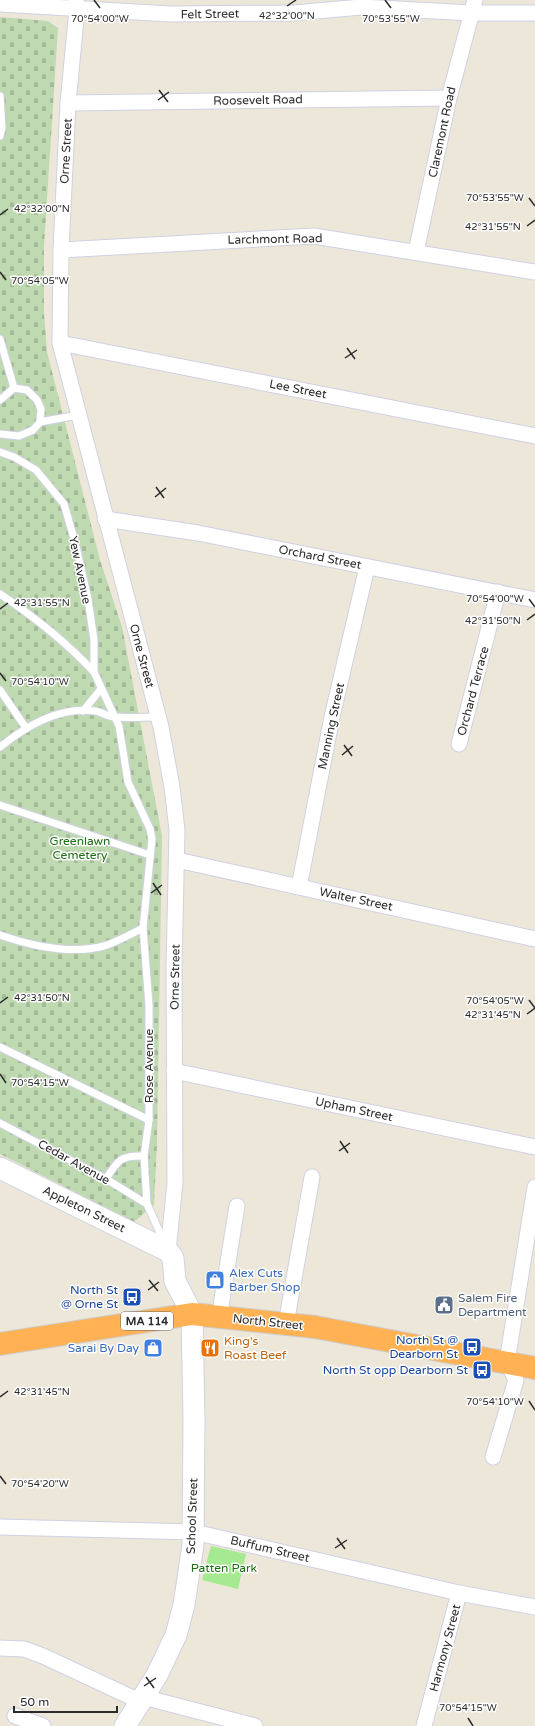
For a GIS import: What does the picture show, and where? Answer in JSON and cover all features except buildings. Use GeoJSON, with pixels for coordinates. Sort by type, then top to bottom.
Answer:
{"type":"FeatureCollection","features":[{"type":"Feature","properties":{"kind":"highway","name":"North Street"},"geometry":{"type":"LineString","coordinates":[[0,1344],[192,1314],[315,1327],[535,1368]]}},
{"type":"Feature","properties":{"kind":"street","name":"Felt Street"},"geometry":{"type":"LineString","coordinates":[[0,4],[80,3],[170,14],[294,13],[360,4],[473,6],[535,13]]}},
{"type":"Feature","properties":{"kind":"street","name":"Orne Street"},"geometry":{"type":"LineString","coordinates":[[80,3],[68,103],[61,250],[60,343],[105,519],[158,716],[172,787],[177,830],[174,1071],[175,1183],[168,1251],[173,1258],[175,1281],[192,1314]]}},
{"type":"Feature","properties":{"kind":"street","name":"Claremont Road"},"geometry":{"type":"LineString","coordinates":[[416,252],[449,98],[473,6]]}},
{"type":"Feature","properties":{"kind":"street","name":"Roosevelt Road"},"geometry":{"type":"LineString","coordinates":[[68,103],[449,98]]}},
{"type":"Feature","properties":{"kind":"street","name":"Larchmont Road"},"geometry":{"type":"LineString","coordinates":[[61,250],[314,236],[535,272]]}},
{"type":"Feature","properties":{"kind":"street","name":"Lee Street"},"geometry":{"type":"LineString","coordinates":[[60,343],[535,436]]}},
{"type":"Feature","properties":{"kind":"street","name":"Orchard Street"},"geometry":{"type":"LineString","coordinates":[[105,519],[198,533],[535,600]]}},
{"type":"Feature","properties":{"kind":"street","name":"Manning Street"},"geometry":{"type":"LineString","coordinates":[[299,887],[332,716],[367,567]]}},
{"type":"Feature","properties":{"kind":"street","name":"Orchard Terrace"},"geometry":{"type":"LineString","coordinates":[[459,744],[498,592]]}},
{"type":"Feature","properties":{"kind":"street","name":"Walter Street"},"geometry":{"type":"LineString","coordinates":[[177,860],[535,939]]}},
{"type":"Feature","properties":{"kind":"street","name":"Upham Street"},"geometry":{"type":"LineString","coordinates":[[174,1071],[535,1147]]}},
{"type":"Feature","properties":{"kind":"street","name":"Appleton Street"},"geometry":{"type":"LineString","coordinates":[[0,1168],[168,1251]]}},
{"type":"Feature","properties":{"kind":"street"},"geometry":{"type":"LineString","coordinates":[[286,1324],[312,1177]]}},
{"type":"Feature","properties":{"kind":"street"},"geometry":{"type":"LineString","coordinates":[[493,1457],[516,1380],[507,1362],[535,1187]]}},
{"type":"Feature","properties":{"kind":"street"},"geometry":{"type":"LineString","coordinates":[[219,1318],[237,1206]]}},
{"type":"Feature","properties":{"kind":"street","name":"School Street"},"geometry":{"type":"LineString","coordinates":[[125,1726],[166,1656],[176,1635],[184,1605],[194,1532],[192,1314]]}},
{"type":"Feature","properties":{"kind":"street","name":"Buffum Street"},"geometry":{"type":"LineString","coordinates":[[0,1527],[194,1532],[535,1608]]}},
{"type":"Feature","properties":{"kind":"street","name":"Harmony Street"},"geometry":{"type":"LineString","coordinates":[[424,1726],[460,1592]]}},
{"type":"Feature","properties":{"kind":"street"},"geometry":{"type":"LineString","coordinates":[[0,1648],[24,1649],[43,1656],[133,1698],[143,1697],[255,1726]]}},
{"type":"Feature","properties":{"kind":"street"},"geometry":{"type":"LineString","coordinates":[[15,1716],[43,1726]]}},
{"type":"Feature","properties":{"kind":"lane"},"geometry":{"type":"LineString","coordinates":[[0,96],[2,128],[0,136]]}},
{"type":"Feature","properties":{"kind":"lane"},"geometry":{"type":"LineString","coordinates":[[0,339],[14,388]]}},
{"type":"Feature","properties":{"kind":"lane"},"geometry":{"type":"LineString","coordinates":[[0,400],[14,388],[27,390],[37,400],[41,409],[40,422],[33,430],[19,436],[0,434]]}},
{"type":"Feature","properties":{"kind":"lane"},"geometry":{"type":"LineString","coordinates":[[40,422],[78,415]]}},
{"type":"Feature","properties":{"kind":"lane","name":"Yew Avenue"},"geometry":{"type":"LineString","coordinates":[[0,452],[14,457],[36,470],[64,504],[75,542],[88,600],[94,640],[94,672],[118,726],[128,782],[150,829],[152,839],[150,855]]}},
{"type":"Feature","properties":{"kind":"lane"},"geometry":{"type":"LineString","coordinates":[[0,594],[69,645],[94,672]]}},
{"type":"Feature","properties":{"kind":"lane"},"geometry":{"type":"LineString","coordinates":[[83,710],[101,689]]}},
{"type":"Feature","properties":{"kind":"lane"},"geometry":{"type":"LineString","coordinates":[[0,690],[26,728]]}},
{"type":"Feature","properties":{"kind":"lane"},"geometry":{"type":"LineString","coordinates":[[0,747],[26,728],[48,718],[83,710],[96,711],[113,717],[158,716]]}},
{"type":"Feature","properties":{"kind":"lane"},"geometry":{"type":"LineString","coordinates":[[0,805],[150,855]]}},
{"type":"Feature","properties":{"kind":"lane","name":"Rose Avenue"},"geometry":{"type":"LineString","coordinates":[[147,1204],[144,1156],[149,1120],[149,1005],[143,928],[150,855]]}},
{"type":"Feature","properties":{"kind":"lane"},"geometry":{"type":"LineString","coordinates":[[0,935],[20,942],[78,950],[104,946],[143,928]]}},
{"type":"Feature","properties":{"kind":"lane"},"geometry":{"type":"LineString","coordinates":[[0,1047],[149,1120]]}},
{"type":"Feature","properties":{"kind":"lane","name":"Cedar Avenue"},"geometry":{"type":"LineString","coordinates":[[0,1123],[106,1179],[147,1204]]}},
{"type":"Feature","properties":{"kind":"lane"},"geometry":{"type":"LineString","coordinates":[[106,1179],[117,1161],[129,1155],[144,1156]]}},
{"type":"Feature","properties":{"kind":"lane"},"geometry":{"type":"LineString","coordinates":[[147,1204],[168,1251]]}},
{"type":"Feature","properties":{"kind":"green space","name":"Greenlawn Cemetery"},"geometry":{"type":"Polygon","coordinates":[[[0,17],[48,21],[58,28],[44,246],[44,313],[47,352],[100,560],[122,627],[162,836],[157,1143],[154,1205],[134,1222],[0,1154],[0,17]]]}},
{"type":"Feature","properties":{"kind":"green space","name":"Patten Park"},"geometry":{"type":"Polygon","coordinates":[[[211,1546],[246,1554],[238,1589],[202,1580],[211,1546]]]}},
{"type":"Feature","properties":{"kind":"place","name":"Alex Cuts Barber Shop"},"geometry":{"type":"Point","coordinates":[215,1280]}},
{"type":"Feature","properties":{"kind":"place","name":"North St @ Orne St"},"geometry":{"type":"Point","coordinates":[132,1297]}},
{"type":"Feature","properties":{"kind":"place","name":"Salem Fire Department"},"geometry":{"type":"Point","coordinates":[444,1305]}},
{"type":"Feature","properties":{"kind":"place","name":"North St @ Dearborn St"},"geometry":{"type":"Point","coordinates":[472,1347]}},
{"type":"Feature","properties":{"kind":"place","name":"Sarai By Day"},"geometry":{"type":"Point","coordinates":[153,1348]}},
{"type":"Feature","properties":{"kind":"place","name":"King's Roast Beef"},"geometry":{"type":"Point","coordinates":[210,1348]}},
{"type":"Feature","properties":{"kind":"place","name":"North St opp Dearborn St"},"geometry":{"type":"Point","coordinates":[482,1370]}}]}
